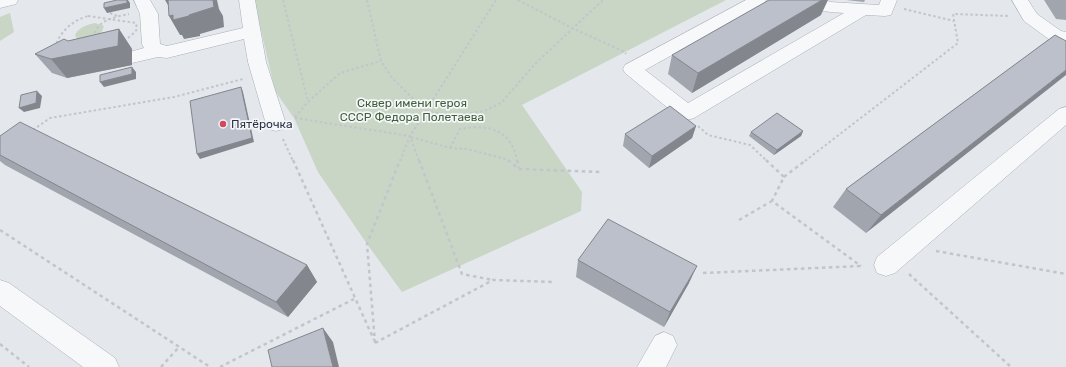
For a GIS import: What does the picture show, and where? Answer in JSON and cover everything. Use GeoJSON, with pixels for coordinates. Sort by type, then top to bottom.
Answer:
{"type":"FeatureCollection","features":[{"type":"Feature","properties":{"kind":"lane"},"geometry":{"type":"LineString","coordinates":[[0,3],[10,0]]}},
{"type":"Feature","properties":{"kind":"lane"},"geometry":{"type":"LineString","coordinates":[[247,0],[257,62],[276,124]]}},
{"type":"Feature","properties":{"kind":"lane"},"geometry":{"type":"LineString","coordinates":[[758,0],[632,69],[687,113],[860,11]]}},
{"type":"Feature","properties":{"kind":"lane"},"geometry":{"type":"LineString","coordinates":[[813,0],[826,7],[860,11],[885,11],[888,2]]}},
{"type":"Feature","properties":{"kind":"lane"},"geometry":{"type":"LineString","coordinates":[[1020,0],[1030,17],[1056,36],[1066,38]]}},
{"type":"Feature","properties":{"kind":"lane"},"geometry":{"type":"LineString","coordinates":[[143,2],[149,14],[151,44],[153,48],[158,51]]}},
{"type":"Feature","properties":{"kind":"lane"},"geometry":{"type":"LineString","coordinates":[[132,57],[158,51],[167,52],[251,32]]}},
{"type":"Feature","properties":{"kind":"lane"},"geometry":{"type":"LineString","coordinates":[[886,265],[1066,114]]}},
{"type":"Feature","properties":{"kind":"lane"},"geometry":{"type":"LineString","coordinates":[[0,291],[105,367]]}},
{"type":"Feature","properties":{"kind":"path"},"geometry":{"type":"LineString","coordinates":[[283,0],[308,102]]}},
{"type":"Feature","properties":{"kind":"path"},"geometry":{"type":"LineString","coordinates":[[366,0],[381,61],[392,78],[426,111],[454,116],[484,110],[501,103],[534,65],[603,0]]}},
{"type":"Feature","properties":{"kind":"path"},"geometry":{"type":"LineString","coordinates":[[375,342],[367,244],[410,136],[496,0]]}},
{"type":"Feature","properties":{"kind":"path"},"geometry":{"type":"LineString","coordinates":[[518,0],[572,28],[625,52],[632,69]]}},
{"type":"Feature","properties":{"kind":"path"},"geometry":{"type":"LineString","coordinates":[[94,40],[93,35],[97,27],[117,16],[132,12],[143,2]]}},
{"type":"Feature","properties":{"kind":"path"},"geometry":{"type":"LineString","coordinates":[[888,2],[954,21]]}},
{"type":"Feature","properties":{"kind":"path"},"geometry":{"type":"LineString","coordinates":[[110,13],[117,16]]}},
{"type":"Feature","properties":{"kind":"path"},"geometry":{"type":"LineString","coordinates":[[740,220],[772,201],[784,177],[958,43],[953,14],[1030,17]]}},
{"type":"Feature","properties":{"kind":"path"},"geometry":{"type":"LineString","coordinates":[[94,16],[108,20],[134,22],[138,27],[137,31],[131,37],[114,46],[90,54],[76,54],[62,49],[57,42],[66,30],[79,19],[94,16]]}},
{"type":"Feature","properties":{"kind":"path"},"geometry":{"type":"LineString","coordinates":[[108,46],[114,46]]}},
{"type":"Feature","properties":{"kind":"path"},"geometry":{"type":"LineString","coordinates":[[381,61],[340,73],[308,102],[294,118],[410,136],[450,148],[467,150],[506,159],[519,169],[602,172]]}},
{"type":"Feature","properties":{"kind":"path"},"geometry":{"type":"LineString","coordinates":[[31,131],[50,118],[174,97],[261,75]]}},
{"type":"Feature","properties":{"kind":"path"},"geometry":{"type":"LineString","coordinates":[[276,124],[354,299],[375,342]]}},
{"type":"Feature","properties":{"kind":"path"},"geometry":{"type":"LineString","coordinates":[[696,125],[708,135],[750,145],[784,177]]}},
{"type":"Feature","properties":{"kind":"path"},"geometry":{"type":"LineString","coordinates":[[450,148],[460,129],[476,126],[501,131],[512,144],[519,169]]}},
{"type":"Feature","properties":{"kind":"path"},"geometry":{"type":"LineString","coordinates":[[410,136],[462,274],[493,280],[555,282]]}},
{"type":"Feature","properties":{"kind":"path"},"geometry":{"type":"LineString","coordinates":[[772,201],[861,266]]}},
{"type":"Feature","properties":{"kind":"path"},"geometry":{"type":"LineString","coordinates":[[0,230],[210,367]]}},
{"type":"Feature","properties":{"kind":"path"},"geometry":{"type":"LineString","coordinates":[[886,265],[914,277],[1011,367]]}},
{"type":"Feature","properties":{"kind":"path"},"geometry":{"type":"LineString","coordinates":[[375,342],[493,280]]}},
{"type":"Feature","properties":{"kind":"path"},"geometry":{"type":"LineString","coordinates":[[220,367],[354,299]]}},
{"type":"Feature","properties":{"kind":"path"},"geometry":{"type":"LineString","coordinates":[[0,344],[29,367]]}},
{"type":"Feature","properties":{"kind":"path"},"geometry":{"type":"LineString","coordinates":[[161,367],[179,347]]}},
{"type":"Feature","properties":{"kind":"green space","name":"Сквер имени героя СССР Федора Полетаева"},"geometry":{"type":"Polygon","coordinates":[[[254,0],[726,0],[522,105],[582,192],[581,211],[402,292],[318,172],[294,118],[275,91],[254,0]]]}},
{"type":"Feature","properties":{"kind":"green space"},"geometry":{"type":"Polygon","coordinates":[[[10,13],[14,32],[0,41],[0,17],[10,13]]]}},
{"type":"Feature","properties":{"kind":"green space"},"geometry":{"type":"Polygon","coordinates":[[[95,23],[104,26],[101,34],[77,39],[75,35],[81,28],[95,23]]]}},
{"type":"Feature","properties":{"kind":"building"},"geometry":{"type":"Polygon","coordinates":[[[117,0],[127,0],[127,3],[104,8],[104,3],[117,0]]]}},
{"type":"Feature","properties":{"kind":"building"},"geometry":{"type":"Polygon","coordinates":[[[168,0],[213,0],[214,7],[173,20],[173,15],[169,16],[168,0]]]}},
{"type":"Feature","properties":{"kind":"building"},"geometry":{"type":"Polygon","coordinates":[[[769,0],[822,0],[698,73],[672,55],[769,0]]]}},
{"type":"Feature","properties":{"kind":"building"},"geometry":{"type":"Polygon","coordinates":[[[119,29],[118,46],[51,59],[35,54],[64,39],[68,41],[119,29]]]}},
{"type":"Feature","properties":{"kind":"building"},"geometry":{"type":"Polygon","coordinates":[[[1055,35],[1066,41],[1066,70],[881,215],[846,189],[1055,35]]]}},
{"type":"Feature","properties":{"kind":"building"},"geometry":{"type":"Polygon","coordinates":[[[132,67],[132,74],[100,82],[100,75],[132,67]]]}},
{"type":"Feature","properties":{"kind":"building","name":"Пятёрочка"},"geometry":{"type":"Polygon","coordinates":[[[241,87],[252,138],[197,154],[190,101],[241,87]]]}},
{"type":"Feature","properties":{"kind":"building"},"geometry":{"type":"Polygon","coordinates":[[[37,91],[36,103],[19,108],[21,95],[37,91]]]}},
{"type":"Feature","properties":{"kind":"building"},"geometry":{"type":"Polygon","coordinates":[[[670,106],[696,126],[652,156],[625,134],[670,106]]]}},
{"type":"Feature","properties":{"kind":"building"},"geometry":{"type":"Polygon","coordinates":[[[777,113],[803,131],[777,150],[751,132],[777,113]]]}},
{"type":"Feature","properties":{"kind":"building"},"geometry":{"type":"Polygon","coordinates":[[[20,122],[307,265],[276,302],[0,155],[0,136],[20,122]]]}},
{"type":"Feature","properties":{"kind":"building"},"geometry":{"type":"Polygon","coordinates":[[[608,219],[697,266],[670,312],[578,260],[608,219]]]}},
{"type":"Feature","properties":{"kind":"building"},"geometry":{"type":"Polygon","coordinates":[[[323,328],[333,367],[272,367],[268,350],[323,328]]]}},
{"type":"Feature","properties":{"kind":"place","name":"Пятёрочка"},"geometry":{"type":"Point","coordinates":[223,124]}}]}
